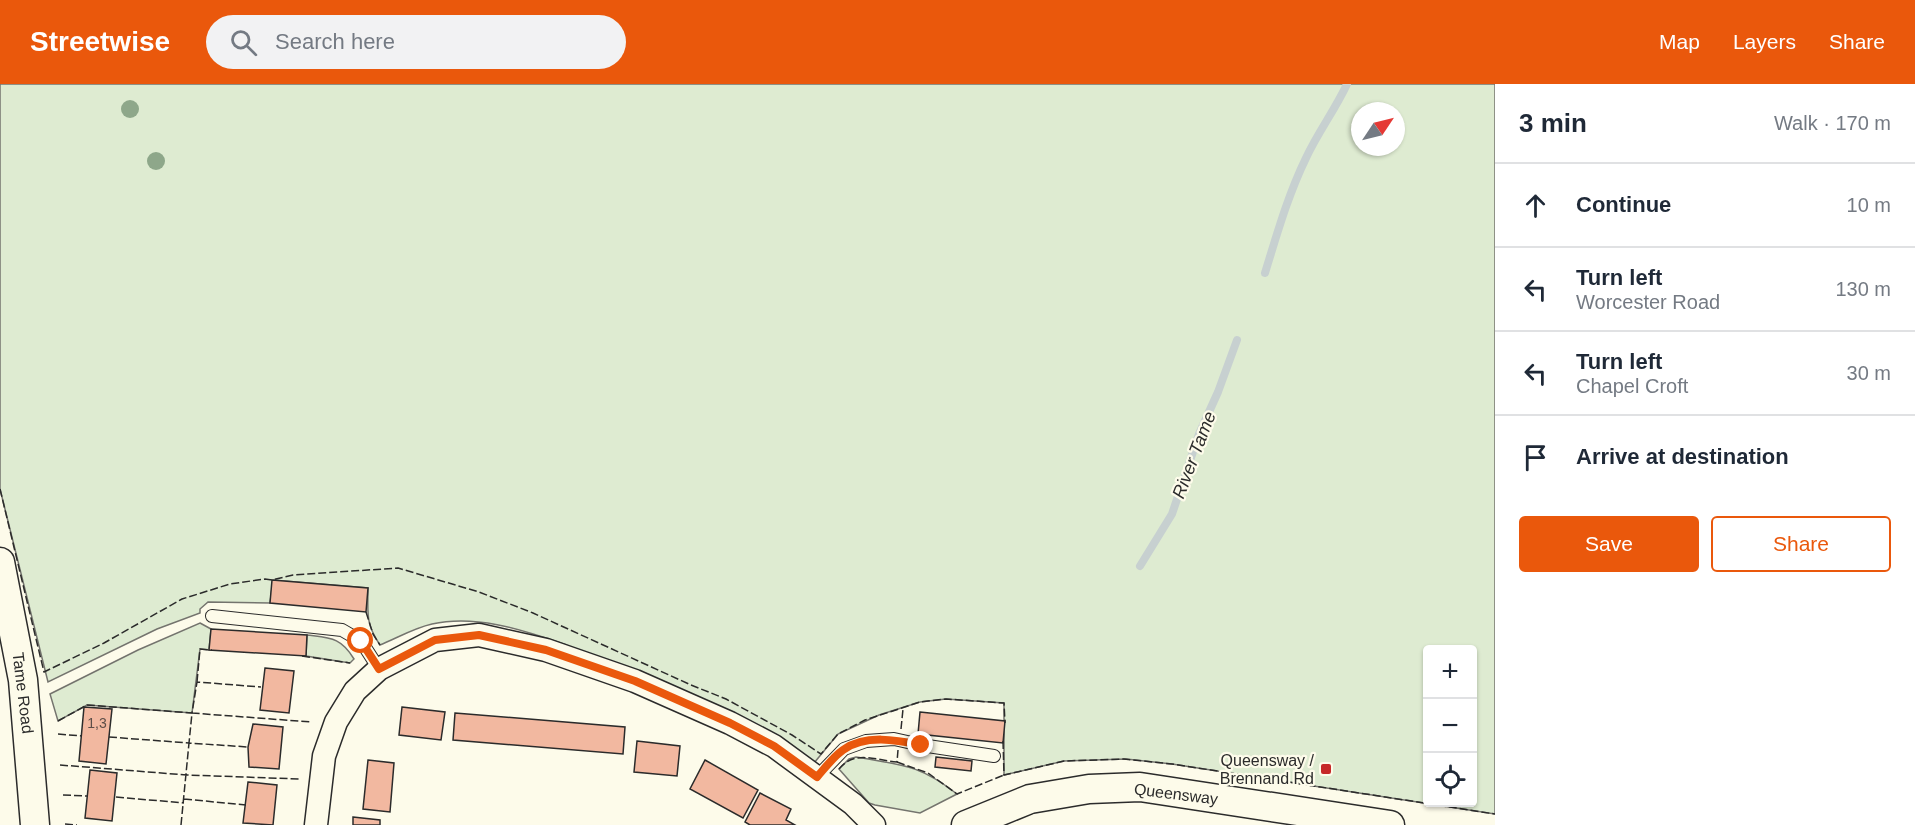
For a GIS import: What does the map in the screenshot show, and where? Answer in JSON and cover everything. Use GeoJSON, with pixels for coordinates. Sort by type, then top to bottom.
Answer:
{"type":"FeatureCollection","features":[{"type":"Feature","properties":{"kind":"street","name":"Tame Road"},"geometry":{"type":"LineString","coordinates":[[1,573],[23,680],[35,825]]}},
{"type":"Feature","properties":{"kind":"street"},"geometry":{"type":"LineString","coordinates":[[316,825],[324,756],[336,722],[356,691],[379,669],[435,640],[479,635],[546,650],[635,681],[730,723],[774,746],[853,804],[874,825]]}},
{"type":"Feature","properties":{"kind":"street","name":"Queensway"},"geometry":{"type":"LineString","coordinates":[[966,825],[1030,799],[1089,789],[1140,787],[1335,821],[1390,825]]}},
{"type":"Feature","properties":{"kind":"lane"},"geometry":{"type":"LineString","coordinates":[[212,616],[342,630],[361,641],[379,669]]}},
{"type":"Feature","properties":{"kind":"lane"},"geometry":{"type":"LineString","coordinates":[[817,777],[844,749],[866,741],[894,739],[994,756]]}},
{"type":"Feature","properties":{"kind":"green space"},"geometry":{"type":"Polygon","coordinates":[[[0,84],[1495,84],[1495,814],[1450,807],[1477,807],[1477,645],[1423,645],[1423,803],[1126,759],[1064,761],[1004,775],[1004,703],[946,699],[920,702],[879,715],[838,734],[814,763],[564,644],[515,629],[482,622],[449,621],[419,628],[380,645],[370,624],[368,588],[273,580],[270,603],[208,602],[200,609],[200,613],[157,629],[48,682],[0,489],[0,84]]]}},
{"type":"Feature","properties":{"kind":"green space"},"geometry":{"type":"Polygon","coordinates":[[[200,623],[211,629],[209,650],[200,649],[192,713],[87,705],[58,721],[50,694],[138,650],[200,623]]]}},
{"type":"Feature","properties":{"kind":"green space"},"geometry":{"type":"Polygon","coordinates":[[[307,635],[334,640],[344,646],[354,659],[350,663],[306,656],[307,635]]]}},
{"type":"Feature","properties":{"kind":"green space"},"geometry":{"type":"Polygon","coordinates":[[[856,757],[898,764],[920,771],[957,794],[920,813],[869,803],[839,769],[849,759],[856,757]]]}},
{"type":"Feature","properties":{"kind":"building"},"geometry":{"type":"Polygon","coordinates":[[[272,580],[368,588],[366,612],[270,603],[272,580]]]}},
{"type":"Feature","properties":{"kind":"building"},"geometry":{"type":"Polygon","coordinates":[[[211,629],[307,635],[306,656],[209,650],[211,629]]]}},
{"type":"Feature","properties":{"kind":"building"},"geometry":{"type":"Polygon","coordinates":[[[265,668],[294,671],[289,713],[260,710],[265,668]]]}},
{"type":"Feature","properties":{"kind":"building"},"geometry":{"type":"Polygon","coordinates":[[[84,707],[112,709],[106,764],[79,761],[84,707]]]}},
{"type":"Feature","properties":{"kind":"building"},"geometry":{"type":"Polygon","coordinates":[[[402,707],[445,712],[441,740],[399,735],[402,707]]]}},
{"type":"Feature","properties":{"kind":"building"},"geometry":{"type":"Polygon","coordinates":[[[920,712],[1005,721],[1003,743],[918,734],[920,712]]]}},
{"type":"Feature","properties":{"kind":"building"},"geometry":{"type":"Polygon","coordinates":[[[455,713],[625,727],[623,754],[453,740],[455,713]]]}},
{"type":"Feature","properties":{"kind":"building"},"geometry":{"type":"Polygon","coordinates":[[[253,724],[283,727],[279,769],[249,767],[248,747],[253,724]]]}},
{"type":"Feature","properties":{"kind":"building"},"geometry":{"type":"Polygon","coordinates":[[[637,741],[680,746],[677,776],[634,772],[637,741]]]}},
{"type":"Feature","properties":{"kind":"building"},"geometry":{"type":"Polygon","coordinates":[[[936,757],[972,761],[971,771],[935,767],[936,757]]]}},
{"type":"Feature","properties":{"kind":"building"},"geometry":{"type":"Polygon","coordinates":[[[368,760],[394,763],[390,812],[363,809],[368,760]]]}},
{"type":"Feature","properties":{"kind":"building"},"geometry":{"type":"Polygon","coordinates":[[[705,760],[758,790],[743,818],[690,789],[705,760]]]}},
{"type":"Feature","properties":{"kind":"building"},"geometry":{"type":"Polygon","coordinates":[[[90,770],[117,773],[112,821],[85,818],[90,770]]]}},
{"type":"Feature","properties":{"kind":"building"},"geometry":{"type":"Polygon","coordinates":[[[248,782],[277,785],[273,825],[243,823],[248,782]]]}},
{"type":"Feature","properties":{"kind":"building"},"geometry":{"type":"Polygon","coordinates":[[[760,793],[791,809],[786,820],[795,825],[750,825],[745,822],[760,793]]]}},
{"type":"Feature","properties":{"kind":"building"},"geometry":{"type":"Polygon","coordinates":[[[353,817],[380,820],[380,825],[353,825],[353,817]]]}},
{"type":"Feature","properties":{"kind":"waterway","name":"River Tame"},"geometry":{"type":"LineString","coordinates":[[1265,273],[1283,215],[1300,172],[1347,84]]}},
{"type":"Feature","properties":{"kind":"waterway","name":"River Tame"},"geometry":{"type":"LineString","coordinates":[[1140,566],[1172,514],[1199,434],[1218,392],[1237,340]]}},
{"type":"Feature","properties":{"kind":"fence"},"geometry":{"type":"LineString","coordinates":[[0,489],[44,672],[104,643],[182,599],[230,584],[272,580],[293,575],[398,568],[479,592],[533,613],[726,699],[792,735],[821,754],[838,734],[865,720],[920,702],[946,699],[1004,703],[1005,723]]}},
{"type":"Feature","properties":{"kind":"fence"},"geometry":{"type":"LineString","coordinates":[[366,612],[373,634],[380,645]]}},
{"type":"Feature","properties":{"kind":"fence"},"geometry":{"type":"LineString","coordinates":[[197,682],[200,649],[212,650]]}},
{"type":"Feature","properties":{"kind":"fence"},"geometry":{"type":"LineString","coordinates":[[302,656],[350,663]]}},
{"type":"Feature","properties":{"kind":"fence"},"geometry":{"type":"LineString","coordinates":[[58,721],[87,705],[192,713],[197,682],[261,687]]}},
{"type":"Feature","properties":{"kind":"fence"},"geometry":{"type":"LineString","coordinates":[[901,729],[903,709]]}},
{"type":"Feature","properties":{"kind":"fence"},"geometry":{"type":"LineString","coordinates":[[109,737],[189,743],[192,713],[311,722]]}},
{"type":"Feature","properties":{"kind":"fence"},"geometry":{"type":"LineString","coordinates":[[58,734],[82,736]]}},
{"type":"Feature","properties":{"kind":"fence"},"geometry":{"type":"LineString","coordinates":[[1003,741],[1004,775],[1064,761],[1124,759],[1172,764],[1495,814]]}},
{"type":"Feature","properties":{"kind":"fence"},"geometry":{"type":"LineString","coordinates":[[181,825],[189,743],[248,747]]}},
{"type":"Feature","properties":{"kind":"fence"},"geometry":{"type":"LineString","coordinates":[[839,769],[845,763],[858,758],[897,762],[898,750]]}},
{"type":"Feature","properties":{"kind":"fence"},"geometry":{"type":"LineString","coordinates":[[897,762],[928,773],[957,794],[1004,775]]}},
{"type":"Feature","properties":{"kind":"fence"},"geometry":{"type":"LineString","coordinates":[[60,765],[187,775],[300,779]]}},
{"type":"Feature","properties":{"kind":"fence"},"geometry":{"type":"LineString","coordinates":[[63,795],[88,796]]}},
{"type":"Feature","properties":{"kind":"fence"},"geometry":{"type":"LineString","coordinates":[[116,797],[184,803]]}},
{"type":"Feature","properties":{"kind":"fence"},"geometry":{"type":"LineString","coordinates":[[184,799],[246,805]]}},
{"type":"Feature","properties":{"kind":"fence"},"geometry":{"type":"LineString","coordinates":[[65,824],[77,825]]}},
{"type":"Feature","properties":{"kind":"place","name":"Queensway / Brennand Rd"},"geometry":{"type":"Point","coordinates":[1326,769]}},
{"type":"Feature","properties":{"kind":"route"},"geometry":{"type":"LineString","coordinates":[[361,641],[379,669],[435,640],[479,635],[546,650],[635,681],[730,723],[774,746],[817,777],[844,749],[866,741],[894,739],[921,745]]}}]}
